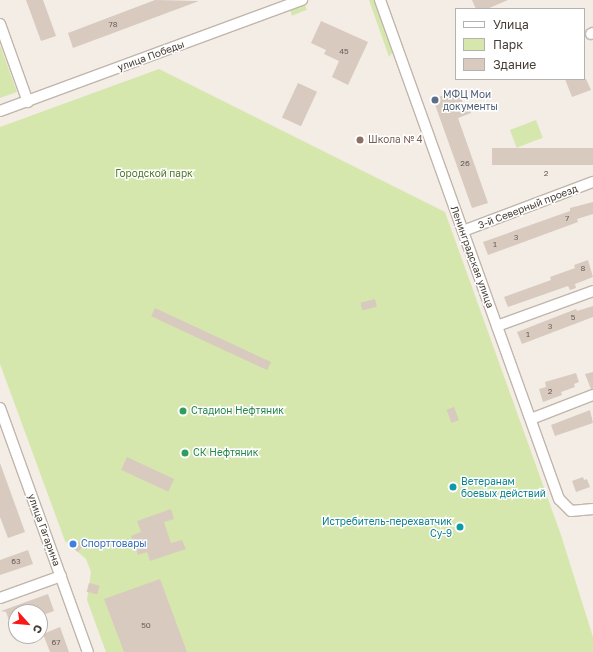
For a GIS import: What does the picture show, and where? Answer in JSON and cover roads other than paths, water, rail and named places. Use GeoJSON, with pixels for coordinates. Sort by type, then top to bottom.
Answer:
{"type":"FeatureCollection","features":[{"type":"Feature","properties":{"kind":"street","name":"улица Победы"},"geometry":{"type":"LineString","coordinates":[[0,111],[28,102],[302,0]]}},
{"type":"Feature","properties":{"kind":"street","name":"Ленинградская улица"},"geometry":{"type":"LineString","coordinates":[[380,0],[559,499],[571,510],[593,509]]}},
{"type":"Feature","properties":{"kind":"street"},"geometry":{"type":"LineString","coordinates":[[0,24],[28,102]]}},
{"type":"Feature","properties":{"kind":"street","name":"3-й Северный проезд"},"geometry":{"type":"LineString","coordinates":[[463,231],[593,182]]}},
{"type":"Feature","properties":{"kind":"street"},"geometry":{"type":"LineString","coordinates":[[497,326],[593,291]]}},
{"type":"Feature","properties":{"kind":"street"},"geometry":{"type":"LineString","coordinates":[[531,419],[593,395]]}},
{"type":"Feature","properties":{"kind":"street","name":"улица Гагарина"},"geometry":{"type":"LineString","coordinates":[[0,408],[88,652]]}},
{"type":"Feature","properties":{"kind":"street"},"geometry":{"type":"LineString","coordinates":[[0,598],[61,576]]}},
{"type":"Feature","properties":{"kind":"place","name":"МФЦ Мои документы"},"geometry":{"type":"Point","coordinates":[435,100]}},
{"type":"Feature","properties":{"kind":"place","name":"Школа № 4"},"geometry":{"type":"Point","coordinates":[360,140]}},
{"type":"Feature","properties":{"kind":"place","name":"Стадион Нефтяник"},"geometry":{"type":"Point","coordinates":[183,411]}},
{"type":"Feature","properties":{"kind":"place","name":"СК Нефтяник"},"geometry":{"type":"Point","coordinates":[185,453]}},
{"type":"Feature","properties":{"kind":"place","name":"Ветеранам боевых действий"},"geometry":{"type":"Point","coordinates":[453,487]}},
{"type":"Feature","properties":{"kind":"place","name":"Истребитель-перехватчик Су-9"},"geometry":{"type":"Point","coordinates":[460,527]}},
{"type":"Feature","properties":{"kind":"place","name":"Спорттовары"},"geometry":{"type":"Point","coordinates":[73,544]}},
{"type":"Feature","properties":{"kind":"park label","name":"Городской парк"},"geometry":{"type":"Point","coordinates":[154,174]}}]}
